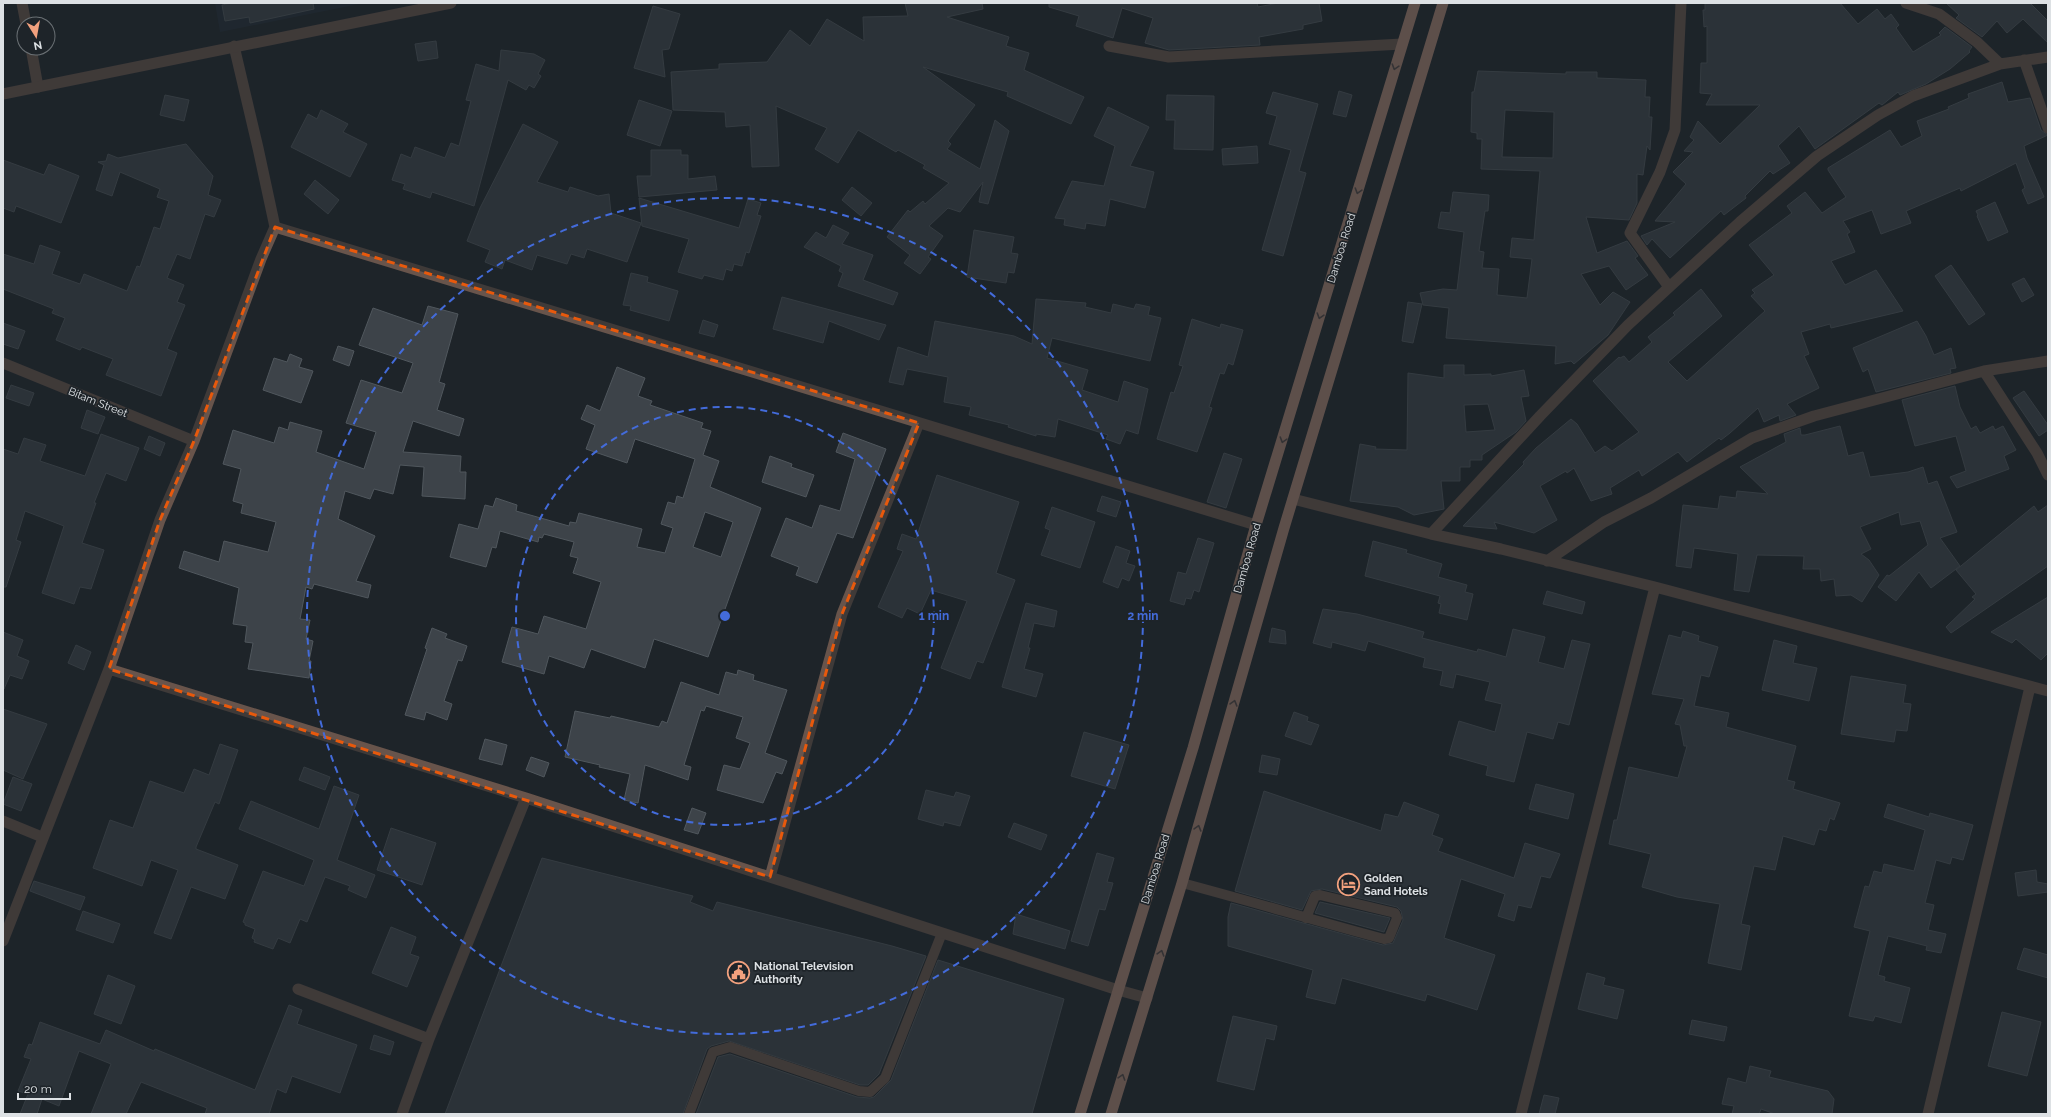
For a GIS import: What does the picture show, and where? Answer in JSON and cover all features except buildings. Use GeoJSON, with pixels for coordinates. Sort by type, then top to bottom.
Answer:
{"type":"FeatureCollection","features":[{"type":"Feature","properties":{"kind":"main road","name":"Damboa Road"},"geometry":{"type":"LineString","coordinates":[[1080,1114],[1193,748],[1256,525],[1415,3]]}},
{"type":"Feature","properties":{"kind":"main road"},"geometry":{"type":"LineString","coordinates":[[1111,1114],[1148,998],[1293,499],[1443,3]]}},
{"type":"Feature","properties":{"kind":"street"},"geometry":{"type":"LineString","coordinates":[[22,3],[24,16]]}},
{"type":"Feature","properties":{"kind":"street"},"geometry":{"type":"LineString","coordinates":[[3,94],[451,3]]}},
{"type":"Feature","properties":{"kind":"street"},"geometry":{"type":"LineString","coordinates":[[1669,287],[1630,233],[1660,172],[1676,130],[1681,3]]}},
{"type":"Feature","properties":{"kind":"street"},"geometry":{"type":"LineString","coordinates":[[1906,3],[1939,14],[1977,42],[2000,64]]}},
{"type":"Feature","properties":{"kind":"street"},"geometry":{"type":"LineString","coordinates":[[1109,46],[1169,58],[1402,44]]}},
{"type":"Feature","properties":{"kind":"street"},"geometry":{"type":"LineString","coordinates":[[3,941],[42,836],[109,669],[160,520],[194,441],[261,259],[275,227],[234,46]]}},
{"type":"Feature","properties":{"kind":"street"},"geometry":{"type":"LineString","coordinates":[[32,56],[38,87]]}},
{"type":"Feature","properties":{"kind":"street"},"geometry":{"type":"LineString","coordinates":[[1431,534],[1622,330],[1740,222],[1816,156],[1878,115],[1913,96],[2000,64],[2048,57]]}},
{"type":"Feature","properties":{"kind":"street"},"geometry":{"type":"LineString","coordinates":[[2024,60],[2048,128]]}},
{"type":"Feature","properties":{"kind":"street"},"geometry":{"type":"LineString","coordinates":[[275,227],[1256,525]]}},
{"type":"Feature","properties":{"kind":"street"},"geometry":{"type":"LineString","coordinates":[[1547,560],[1604,522],[1651,498],[1752,438],[1814,416],[1984,371],[2048,361]]}},
{"type":"Feature","properties":{"kind":"street","name":"Bitam Street"},"geometry":{"type":"LineString","coordinates":[[3,363],[194,441]]}},
{"type":"Feature","properties":{"kind":"street"},"geometry":{"type":"LineString","coordinates":[[1984,371],[2037,453],[2048,475]]}},
{"type":"Feature","properties":{"kind":"street"},"geometry":{"type":"LineString","coordinates":[[770,877],[842,614],[919,423]]}},
{"type":"Feature","properties":{"kind":"street"},"geometry":{"type":"LineString","coordinates":[[1293,499],[1431,534],[1501,549],[1655,587],[2048,691]]}},
{"type":"Feature","properties":{"kind":"street"},"geometry":{"type":"LineString","coordinates":[[1521,1114],[1655,587]]}},
{"type":"Feature","properties":{"kind":"street"},"geometry":{"type":"LineString","coordinates":[[109,669],[526,798],[1118,990],[1148,998]]}},
{"type":"Feature","properties":{"kind":"street"},"geometry":{"type":"LineString","coordinates":[[1928,1114],[2030,687]]}},
{"type":"Feature","properties":{"kind":"street"},"geometry":{"type":"LineString","coordinates":[[402,1114],[429,1039],[526,798]]}},
{"type":"Feature","properties":{"kind":"street"},"geometry":{"type":"LineString","coordinates":[[3,821],[42,836]]}},
{"type":"Feature","properties":{"kind":"street"},"geometry":{"type":"LineString","coordinates":[[298,989],[429,1039]]}},
{"type":"Feature","properties":{"kind":"lane"},"geometry":{"type":"LineString","coordinates":[[1182,883],[1306,918],[1384,939],[1389,938],[1397,918],[1395,913],[1320,894],[1315,896],[1306,918]]}},
{"type":"Feature","properties":{"kind":"lane"},"geometry":{"type":"LineString","coordinates":[[689,1114],[713,1052],[730,1047],[859,1092],[870,1092],[885,1078],[942,933]]}},
{"type":"Feature","properties":{"kind":"highlighted area"},"geometry":{"type":"Polygon","coordinates":[[[275,227],[919,423],[842,614],[770,877],[109,669],[160,520],[194,441],[275,227]]]}},
{"type":"Feature","properties":{"kind":"shaded area"},"geometry":{"type":"Polygon","coordinates":[[[215,3],[364,3],[220,32],[215,3]]]}},
{"type":"Feature","properties":{"kind":"place","name":"Golden Sand Hotels"},"geometry":{"type":"Point","coordinates":[1348,884]}},
{"type":"Feature","properties":{"kind":"place","name":"National Television Authority"},"geometry":{"type":"Point","coordinates":[739,972]}}]}
